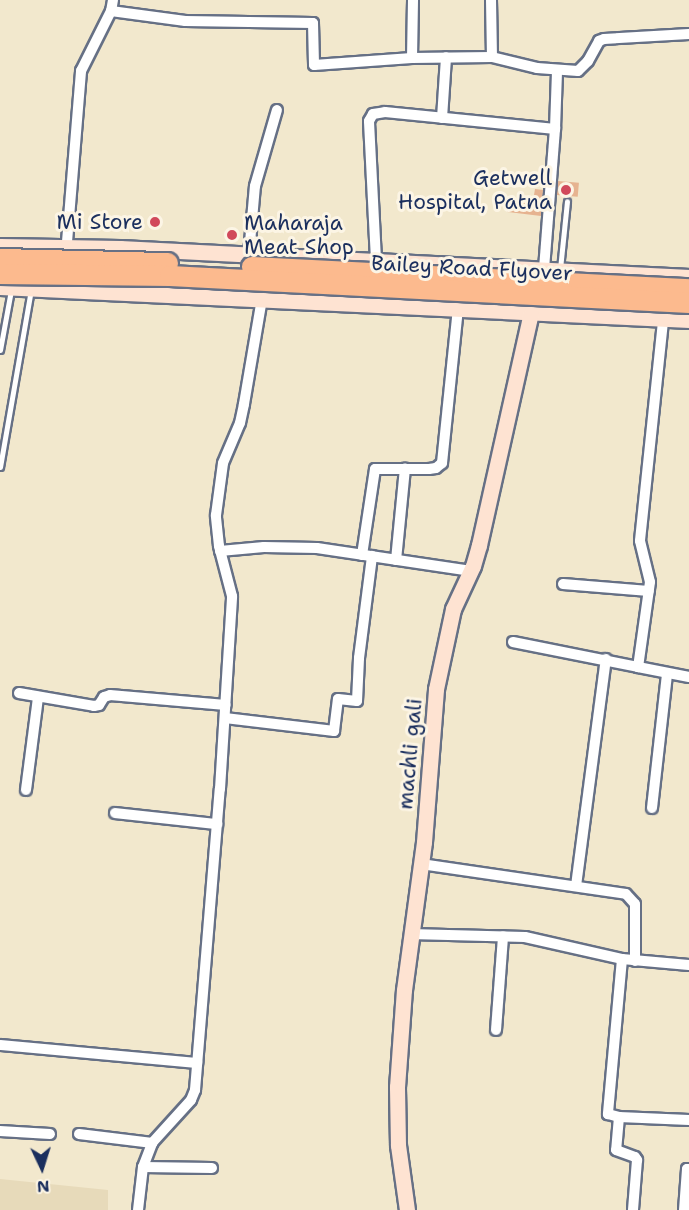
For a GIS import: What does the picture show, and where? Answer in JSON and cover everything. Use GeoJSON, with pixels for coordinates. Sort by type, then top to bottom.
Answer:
{"type":"FeatureCollection","features":[{"type":"Feature","properties":{"kind":"highway","name":"Bailey Road Flyover"},"geometry":{"type":"LineString","coordinates":[[0,259],[170,263],[689,289]]}},
{"type":"Feature","properties":{"kind":"highway","name":"Bailey Road Flyover"},"geometry":{"type":"LineString","coordinates":[[4,283],[170,276],[689,303]]}},
{"type":"Feature","properties":{"kind":"main road"},"geometry":{"type":"LineString","coordinates":[[0,246],[65,246],[249,254],[689,277]]}},
{"type":"Feature","properties":{"kind":"main road"},"geometry":{"type":"LineString","coordinates":[[556,313],[560,271]]}},
{"type":"Feature","properties":{"kind":"main road"},"geometry":{"type":"LineString","coordinates":[[4,283],[31,288],[67,290],[689,320]]}},
{"type":"Feature","properties":{"kind":"main road","name":"machli gali"},"geometry":{"type":"LineString","coordinates":[[406,1210],[398,1145],[397,1087],[410,934],[420,864],[436,689],[453,609],[471,572],[479,545],[531,313]]}},
{"type":"Feature","properties":{"kind":"street"},"geometry":{"type":"LineString","coordinates":[[412,58],[413,0]]}},
{"type":"Feature","properties":{"kind":"street"},"geometry":{"type":"LineString","coordinates":[[491,0],[492,57]]}},
{"type":"Feature","properties":{"kind":"street"},"geometry":{"type":"LineString","coordinates":[[67,290],[65,246],[81,71],[112,6],[185,21],[313,23],[314,65],[412,58],[492,57],[557,70],[578,71],[588,61],[598,41],[689,34]]}},
{"type":"Feature","properties":{"kind":"street"},"geometry":{"type":"LineString","coordinates":[[442,118],[446,57]]}},
{"type":"Feature","properties":{"kind":"street"},"geometry":{"type":"LineString","coordinates":[[544,270],[555,129],[557,70]]}},
{"type":"Feature","properties":{"kind":"street"},"geometry":{"type":"LineString","coordinates":[[249,254],[255,186],[277,110]]}},
{"type":"Feature","properties":{"kind":"street"},"geometry":{"type":"LineString","coordinates":[[376,261],[370,117],[377,112],[385,112],[555,129]]}},
{"type":"Feature","properties":{"kind":"street"},"geometry":{"type":"LineString","coordinates":[[138,1210],[143,1167],[152,1143],[191,1100],[198,1063],[226,705],[232,596],[220,551],[216,515],[219,481],[225,457],[240,423],[244,404],[268,255]]}},
{"type":"Feature","properties":{"kind":"street"},"geometry":{"type":"LineString","coordinates":[[638,667],[649,591],[649,576],[639,541],[668,276]]}},
{"type":"Feature","properties":{"kind":"street"},"geometry":{"type":"LineString","coordinates":[[225,718],[334,731],[338,699],[357,701],[373,472],[382,467],[436,468],[442,461],[458,309]]}},
{"type":"Feature","properties":{"kind":"street"},"geometry":{"type":"LineString","coordinates":[[396,560],[405,468]]}},
{"type":"Feature","properties":{"kind":"street"},"geometry":{"type":"LineString","coordinates":[[220,551],[302,547],[471,572]]}},
{"type":"Feature","properties":{"kind":"street"},"geometry":{"type":"LineString","coordinates":[[563,584],[649,591]]}},
{"type":"Feature","properties":{"kind":"street"},"geometry":{"type":"LineString","coordinates":[[513,642],[689,677]]}},
{"type":"Feature","properties":{"kind":"street"},"geometry":{"type":"LineString","coordinates":[[576,886],[606,659]]}},
{"type":"Feature","properties":{"kind":"street"},"geometry":{"type":"LineString","coordinates":[[652,808],[667,674]]}},
{"type":"Feature","properties":{"kind":"street"},"geometry":{"type":"LineString","coordinates":[[19,693],[96,706],[104,697],[110,695],[226,705]]}},
{"type":"Feature","properties":{"kind":"street"},"geometry":{"type":"LineString","coordinates":[[26,790],[38,696]]}},
{"type":"Feature","properties":{"kind":"street"},"geometry":{"type":"LineString","coordinates":[[115,813],[217,824]]}},
{"type":"Feature","properties":{"kind":"street"},"geometry":{"type":"LineString","coordinates":[[420,864],[626,894],[633,900],[636,911],[635,961]]}},
{"type":"Feature","properties":{"kind":"street"},"geometry":{"type":"LineString","coordinates":[[410,934],[525,937],[622,959],[689,965]]}},
{"type":"Feature","properties":{"kind":"street"},"geometry":{"type":"LineString","coordinates":[[496,1030],[503,936]]}},
{"type":"Feature","properties":{"kind":"street"},"geometry":{"type":"LineString","coordinates":[[622,959],[609,1115],[689,1120]]}},
{"type":"Feature","properties":{"kind":"street"},"geometry":{"type":"LineString","coordinates":[[0,1045],[198,1063]]}},
{"type":"Feature","properties":{"kind":"street"},"geometry":{"type":"LineString","coordinates":[[619,1117],[616,1150],[635,1157],[637,1160],[633,1210]]}},
{"type":"Feature","properties":{"kind":"street"},"geometry":{"type":"LineString","coordinates":[[0,1131],[50,1134]]}},
{"type":"Feature","properties":{"kind":"street"},"geometry":{"type":"LineString","coordinates":[[79,1134],[152,1143]]}},
{"type":"Feature","properties":{"kind":"street"},"geometry":{"type":"LineString","coordinates":[[143,1167],[212,1168]]}},
{"type":"Feature","properties":{"kind":"street"},"geometry":{"type":"LineString","coordinates":[[684,1210],[689,1169]]}},
{"type":"Feature","properties":{"kind":"lane"},"geometry":{"type":"LineString","coordinates":[[560,271],[567,201]]}},
{"type":"Feature","properties":{"kind":"lane"},"geometry":{"type":"LineString","coordinates":[[0,350],[4,283]]}},
{"type":"Feature","properties":{"kind":"lane"},"geometry":{"type":"LineString","coordinates":[[0,467],[31,288]]}},
{"type":"Feature","properties":{"kind":"shaded area"},"geometry":{"type":"Polygon","coordinates":[[[0,1179],[108,1190],[108,1210],[0,1210],[0,1179]]]}},
{"type":"Feature","properties":{"kind":"building"},"geometry":{"type":"Polygon","coordinates":[[[558,181],[579,183],[578,197],[557,195],[558,181]]]}},
{"type":"Feature","properties":{"kind":"building"},"geometry":{"type":"Polygon","coordinates":[[[535,189],[543,190],[541,216],[507,212],[509,198],[533,201],[535,189]]]}},
{"type":"Feature","properties":{"kind":"place","name":"Getwell Hospital, Patna"},"geometry":{"type":"Point","coordinates":[566,190]}},
{"type":"Feature","properties":{"kind":"place","name":"Mi Store"},"geometry":{"type":"Point","coordinates":[155,222]}},
{"type":"Feature","properties":{"kind":"place","name":"Maharaja Meat Shop"},"geometry":{"type":"Point","coordinates":[232,235]}}]}
